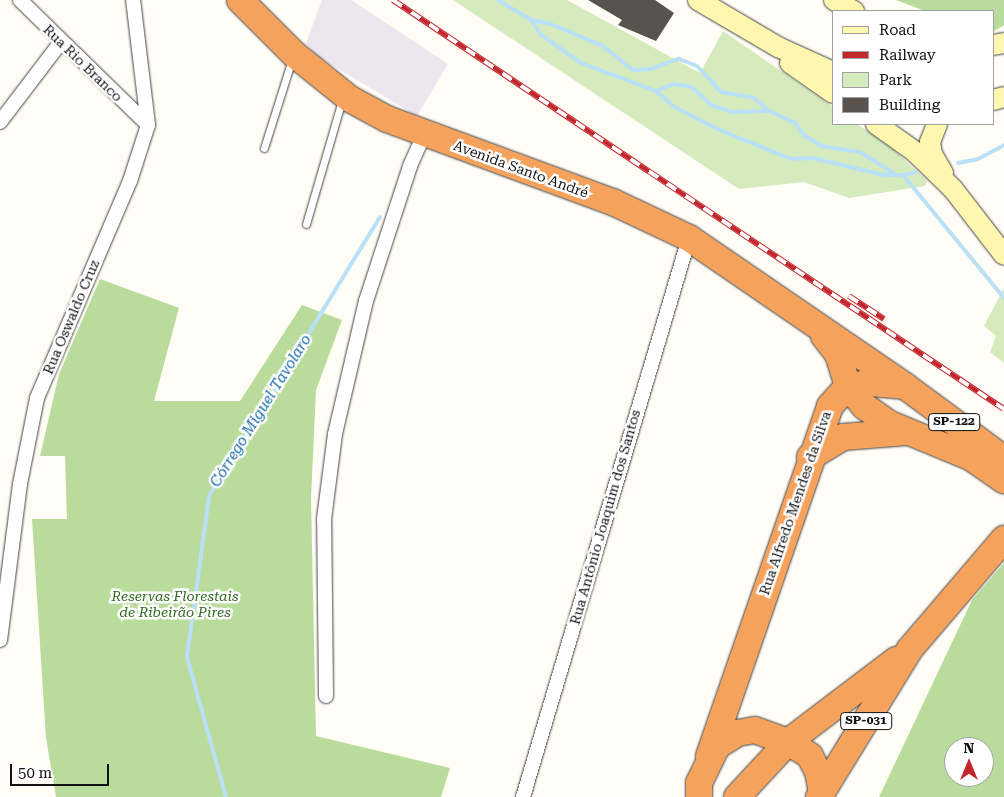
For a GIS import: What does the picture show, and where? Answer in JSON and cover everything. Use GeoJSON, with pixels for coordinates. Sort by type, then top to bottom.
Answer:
{"type":"FeatureCollection","features":[{"type":"Feature","properties":{"kind":"highway","name":"Avenida Santo André"},"geometry":{"type":"LineString","coordinates":[[240,0],[294,54],[344,95],[387,119],[613,202],[689,238],[905,386]]}},
{"type":"Feature","properties":{"kind":"highway","name":"Avenida Santo André"},"geometry":{"type":"LineString","coordinates":[[814,325],[838,354],[848,386]]}},
{"type":"Feature","properties":{"kind":"highway"},"geometry":{"type":"LineString","coordinates":[[848,386],[870,383],[905,386]]}},
{"type":"Feature","properties":{"kind":"highway","name":"SP-122"},"geometry":{"type":"LineString","coordinates":[[848,386],[864,406],[877,416],[910,432],[959,451],[1004,480]]}},
{"type":"Feature","properties":{"kind":"highway","name":"Rua Alfredo Mendes da Silva"},"geometry":{"type":"LineString","coordinates":[[697,792],[810,457],[830,406],[848,386]]}},
{"type":"Feature","properties":{"kind":"highway"},"geometry":{"type":"LineString","coordinates":[[877,416],[875,401],[881,392],[905,386]]}},
{"type":"Feature","properties":{"kind":"highway","name":"SP-122"},"geometry":{"type":"LineString","coordinates":[[905,386],[1004,459]]}},
{"type":"Feature","properties":{"kind":"highway"},"geometry":{"type":"LineString","coordinates":[[810,457],[842,438],[910,432]]}},
{"type":"Feature","properties":{"kind":"highway","name":"SP-031"},"geometry":{"type":"LineString","coordinates":[[820,795],[910,649],[1004,539]]}},
{"type":"Feature","properties":{"kind":"highway","name":"SP-031"},"geometry":{"type":"LineString","coordinates":[[738,797],[759,770],[788,742],[817,718],[910,649]]}},
{"type":"Feature","properties":{"kind":"highway","name":"Rua Alfredo Mendes da Silva"},"geometry":{"type":"LineString","coordinates":[[734,680],[737,704],[759,731]]}},
{"type":"Feature","properties":{"kind":"highway"},"geometry":{"type":"LineString","coordinates":[[709,756],[730,736],[759,731],[794,729],[817,718]]}},
{"type":"Feature","properties":{"kind":"highway"},"geometry":{"type":"LineString","coordinates":[[759,731],[788,742],[810,756],[818,772],[820,795]]}},
{"type":"Feature","properties":{"kind":"highway"},"geometry":{"type":"LineString","coordinates":[[759,770],[790,756],[810,756]]}},
{"type":"Feature","properties":{"kind":"main road"},"geometry":{"type":"LineString","coordinates":[[698,0],[802,59],[832,72]]}},
{"type":"Feature","properties":{"kind":"main road"},"geometry":{"type":"LineString","coordinates":[[834,0],[852,10]]}},
{"type":"Feature","properties":{"kind":"main road"},"geometry":{"type":"LineString","coordinates":[[727,18],[832,92]]}},
{"type":"Feature","properties":{"kind":"main road"},"geometry":{"type":"LineString","coordinates":[[877,125],[914,151],[953,189]]}},
{"type":"Feature","properties":{"kind":"main road"},"geometry":{"type":"LineString","coordinates":[[937,125],[930,142],[932,154],[953,189],[1004,255]]}},
{"type":"Feature","properties":{"kind":"street","name":"Rua Rio Branco"},"geometry":{"type":"LineString","coordinates":[[20,0],[148,126]]}},
{"type":"Feature","properties":{"kind":"street","name":"Rua Oswaldo Cruz"},"geometry":{"type":"LineString","coordinates":[[0,640],[20,484],[37,398],[130,181],[148,126],[133,0]]}},
{"type":"Feature","properties":{"kind":"street"},"geometry":{"type":"LineString","coordinates":[[0,122],[61,42]]}},
{"type":"Feature","properties":{"kind":"street"},"geometry":{"type":"LineString","coordinates":[[326,696],[324,519],[335,434],[366,301],[410,166],[424,133]]}},
{"type":"Feature","properties":{"kind":"street","name":"Rua Antônio Joaquim dos Santos"},"geometry":{"type":"LineString","coordinates":[[524,797],[689,238]]}},
{"type":"Feature","properties":{"kind":"lane"},"geometry":{"type":"LineString","coordinates":[[264,148],[294,54]]}},
{"type":"Feature","properties":{"kind":"lane"},"geometry":{"type":"LineString","coordinates":[[306,224],[344,95]]}},
{"type":"Feature","properties":{"kind":"shaded area"},"geometry":{"type":"Polygon","coordinates":[[[322,0],[351,0],[448,64],[417,116],[317,56],[306,43],[322,0]]]}},
{"type":"Feature","properties":{"kind":"green space"},"geometry":{"type":"Polygon","coordinates":[[[453,0],[567,0],[700,73],[723,31],[832,106],[832,125],[858,125],[890,146],[927,181],[925,186],[849,198],[804,182],[739,189],[453,0]]]}},
{"type":"Feature","properties":{"kind":"green space"},"geometry":{"type":"Polygon","coordinates":[[[896,0],[1004,0],[1004,25],[994,31],[994,10],[922,10],[896,0]]]}},
{"type":"Feature","properties":{"kind":"green space","name":"Reservas Florestais de Ribeirão Pires"},"geometry":{"type":"Polygon","coordinates":[[[100,279],[179,308],[154,401],[240,401],[302,305],[342,320],[316,390],[311,498],[316,736],[450,768],[441,797],[56,797],[46,738],[32,519],[67,519],[65,456],[40,456],[59,374],[100,279]]]}},
{"type":"Feature","properties":{"kind":"green space"},"geometry":{"type":"Polygon","coordinates":[[[1004,288],[1004,363],[990,352],[996,336],[984,326],[1004,288]]]}},
{"type":"Feature","properties":{"kind":"green space"},"geometry":{"type":"Polygon","coordinates":[[[1004,563],[1004,797],[879,797],[972,600],[1004,563]]]}},
{"type":"Feature","properties":{"kind":"building"},"geometry":{"type":"Polygon","coordinates":[[[588,0],[655,0],[674,13],[656,41],[618,25],[622,20],[588,0]]]}},
{"type":"Feature","properties":{"kind":"waterway"},"geometry":{"type":"LineString","coordinates":[[498,0],[531,20],[540,34],[581,63],[656,91],[673,106],[715,128],[791,159],[812,158],[884,175],[903,175],[1004,298]]}},
{"type":"Feature","properties":{"kind":"waterway"},"geometry":{"type":"LineString","coordinates":[[531,20],[551,24],[603,46],[633,70],[651,69],[679,59],[697,66],[721,92],[754,98],[769,111]]}},
{"type":"Feature","properties":{"kind":"waterway"},"geometry":{"type":"LineString","coordinates":[[656,91],[673,84],[692,87],[711,105],[732,112],[769,111],[794,122],[805,136],[821,146],[860,152],[895,174]]}},
{"type":"Feature","properties":{"kind":"waterway"},"geometry":{"type":"LineString","coordinates":[[958,163],[978,159],[1004,145]]}},
{"type":"Feature","properties":{"kind":"waterway"},"geometry":{"type":"LineString","coordinates":[[903,175],[916,172]]}},
{"type":"Feature","properties":{"kind":"waterway","name":"Córrego Miguel Tavolaro"},"geometry":{"type":"LineString","coordinates":[[226,797],[187,657],[209,496],[380,217]]}},
{"type":"Feature","properties":{"kind":"railway"},"geometry":{"type":"LineString","coordinates":[[393,0],[1004,409]]}},
{"type":"Feature","properties":{"kind":"railway"},"geometry":{"type":"LineString","coordinates":[[849,296],[884,319]]}}]}
